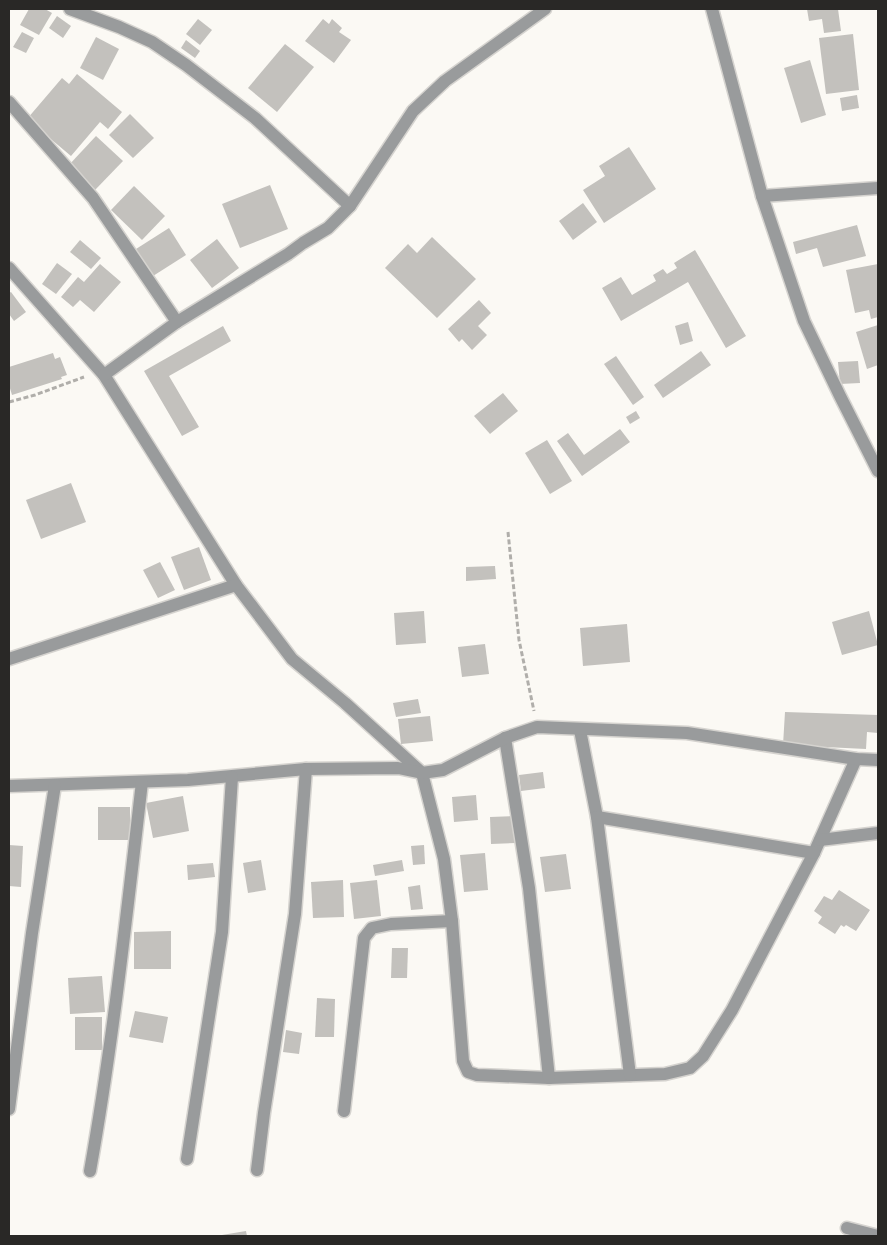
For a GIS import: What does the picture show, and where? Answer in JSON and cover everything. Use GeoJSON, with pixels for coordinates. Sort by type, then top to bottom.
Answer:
{"type":"FeatureCollection","features":[{"type":"Feature","properties":{"kind":"street"},"geometry":{"type":"LineString","coordinates":[[70,9],[119,27],[152,42],[186,65],[255,118],[350,206]]}},
{"type":"Feature","properties":{"kind":"street"},"geometry":{"type":"LineString","coordinates":[[102,373],[177,322],[328,228],[350,206],[413,111],[445,81],[546,9]]}},
{"type":"Feature","properties":{"kind":"street"},"geometry":{"type":"LineString","coordinates":[[712,9],[762,196],[804,321],[878,471]]}},
{"type":"Feature","properties":{"kind":"street"},"geometry":{"type":"LineString","coordinates":[[9,102],[92,198],[177,322]]}},
{"type":"Feature","properties":{"kind":"street"},"geometry":{"type":"LineString","coordinates":[[762,196],[878,188]]}},
{"type":"Feature","properties":{"kind":"street"},"geometry":{"type":"LineString","coordinates":[[9,268],[102,373],[236,585],[292,659],[345,703],[422,773],[444,859],[452,921],[463,1062],[468,1072],[477,1075],[549,1078],[665,1074],[690,1068],[703,1056],[732,1010],[814,853],[856,759]]}},
{"type":"Feature","properties":{"kind":"street"},"geometry":{"type":"LineString","coordinates":[[9,660],[236,585]]}},
{"type":"Feature","properties":{"kind":"street"},"geometry":{"type":"LineString","coordinates":[[9,786],[232,777],[306,769],[398,768],[422,773],[443,770],[505,738],[537,727],[688,733],[856,759],[878,760]]}},
{"type":"Feature","properties":{"kind":"street"},"geometry":{"type":"LineString","coordinates":[[580,730],[597,817],[630,1075]]}},
{"type":"Feature","properties":{"kind":"street"},"geometry":{"type":"LineString","coordinates":[[505,738],[529,888],[549,1078]]}},
{"type":"Feature","properties":{"kind":"street"},"geometry":{"type":"LineString","coordinates":[[257,1170],[265,1104],[295,914],[306,769]]}},
{"type":"Feature","properties":{"kind":"street"},"geometry":{"type":"LineString","coordinates":[[187,1160],[222,932],[232,777]]}},
{"type":"Feature","properties":{"kind":"street"},"geometry":{"type":"LineString","coordinates":[[90,1171],[106,1080],[124,947],[142,782]]}},
{"type":"Feature","properties":{"kind":"street"},"geometry":{"type":"LineString","coordinates":[[9,1109],[32,933],[55,785]]}},
{"type":"Feature","properties":{"kind":"street"},"geometry":{"type":"LineString","coordinates":[[597,817],[814,853]]}},
{"type":"Feature","properties":{"kind":"street"},"geometry":{"type":"LineString","coordinates":[[820,840],[878,832]]}},
{"type":"Feature","properties":{"kind":"street"},"geometry":{"type":"LineString","coordinates":[[344,1111],[364,938],[372,928],[391,924],[452,921]]}},
{"type":"Feature","properties":{"kind":"street"},"geometry":{"type":"LineString","coordinates":[[847,1228],[878,1236]]}},
{"type":"Feature","properties":{"kind":"path"},"geometry":{"type":"LineString","coordinates":[[9,402],[102,373]]}},
{"type":"Feature","properties":{"kind":"path"},"geometry":{"type":"LineString","coordinates":[[508,532],[520,640],[537,727]]}},
{"type":"Feature","properties":{"kind":"building"},"geometry":{"type":"Polygon","coordinates":[[[29,9],[45,9],[52,13],[39,35],[20,25],[29,9]]]}},
{"type":"Feature","properties":{"kind":"building"},"geometry":{"type":"Polygon","coordinates":[[[807,9],[838,9],[841,31],[824,33],[822,19],[809,21],[807,9]]]}},
{"type":"Feature","properties":{"kind":"building"},"geometry":{"type":"Polygon","coordinates":[[[57,16],[71,26],[63,38],[49,28],[57,16]]]}},
{"type":"Feature","properties":{"kind":"building"},"geometry":{"type":"Polygon","coordinates":[[[198,19],[212,30],[200,45],[186,34],[198,19]]]}},
{"type":"Feature","properties":{"kind":"building"},"geometry":{"type":"Polygon","coordinates":[[[323,19],[329,24],[332,19],[342,28],[339,32],[351,40],[334,63],[305,41],[323,19]]]}},
{"type":"Feature","properties":{"kind":"building"},"geometry":{"type":"Polygon","coordinates":[[[22,32],[34,38],[26,53],[13,47],[22,32]]]}},
{"type":"Feature","properties":{"kind":"building"},"geometry":{"type":"Polygon","coordinates":[[[853,34],[859,90],[826,94],[819,38],[853,34]]]}},
{"type":"Feature","properties":{"kind":"building"},"geometry":{"type":"Polygon","coordinates":[[[96,37],[119,49],[103,80],[80,68],[96,37]]]}},
{"type":"Feature","properties":{"kind":"building"},"geometry":{"type":"Polygon","coordinates":[[[186,40],[200,51],[195,58],[181,48],[186,40]]]}},
{"type":"Feature","properties":{"kind":"building"},"geometry":{"type":"Polygon","coordinates":[[[285,44],[314,67],[277,112],[248,88],[285,44]]]}},
{"type":"Feature","properties":{"kind":"building"},"geometry":{"type":"Polygon","coordinates":[[[810,60],[826,115],[801,123],[784,68],[810,60]]]}},
{"type":"Feature","properties":{"kind":"building"},"geometry":{"type":"Polygon","coordinates":[[[77,74],[122,112],[108,129],[100,122],[71,156],[27,119],[62,78],[69,84],[77,74]]]}},
{"type":"Feature","properties":{"kind":"building"},"geometry":{"type":"Polygon","coordinates":[[[857,95],[859,108],[842,111],[840,98],[857,95]]]}},
{"type":"Feature","properties":{"kind":"building"},"geometry":{"type":"Polygon","coordinates":[[[130,114],[154,138],[133,158],[109,135],[130,114]]]}},
{"type":"Feature","properties":{"kind":"building"},"geometry":{"type":"Polygon","coordinates":[[[96,136],[123,161],[95,190],[68,166],[96,136]]]}},
{"type":"Feature","properties":{"kind":"building"},"geometry":{"type":"Polygon","coordinates":[[[629,147],[656,189],[604,223],[583,190],[605,176],[599,166],[629,147]]]}},
{"type":"Feature","properties":{"kind":"building"},"geometry":{"type":"Polygon","coordinates":[[[270,185],[288,229],[240,248],[222,204],[270,185]]]}},
{"type":"Feature","properties":{"kind":"building"},"geometry":{"type":"Polygon","coordinates":[[[134,186],[165,216],[142,240],[111,210],[134,186]]]}},
{"type":"Feature","properties":{"kind":"building"},"geometry":{"type":"Polygon","coordinates":[[[583,203],[597,222],[573,240],[559,221],[583,203]]]}},
{"type":"Feature","properties":{"kind":"building"},"geometry":{"type":"Polygon","coordinates":[[[857,225],[866,256],[823,267],[817,248],[796,254],[793,242],[857,225]]]}},
{"type":"Feature","properties":{"kind":"building"},"geometry":{"type":"Polygon","coordinates":[[[169,228],[186,255],[153,276],[136,249],[169,228]]]}},
{"type":"Feature","properties":{"kind":"building"},"geometry":{"type":"Polygon","coordinates":[[[432,237],[476,279],[437,318],[385,268],[408,244],[417,253],[432,237]]]}},
{"type":"Feature","properties":{"kind":"building"},"geometry":{"type":"Polygon","coordinates":[[[217,239],[239,268],[212,288],[190,260],[217,239]]]}},
{"type":"Feature","properties":{"kind":"building"},"geometry":{"type":"Polygon","coordinates":[[[80,240],[101,258],[91,269],[70,252],[80,240]]]}},
{"type":"Feature","properties":{"kind":"building"},"geometry":{"type":"Polygon","coordinates":[[[695,250],[746,336],[726,348],[688,282],[621,321],[602,288],[621,277],[632,295],[656,281],[653,275],[663,269],[667,274],[677,268],[674,263],[695,250]]]}},
{"type":"Feature","properties":{"kind":"building"},"geometry":{"type":"Polygon","coordinates":[[[57,263],[72,274],[56,294],[42,284],[57,263]]]}},
{"type":"Feature","properties":{"kind":"building"},"geometry":{"type":"Polygon","coordinates":[[[100,264],[121,282],[94,312],[80,300],[73,307],[61,297],[78,277],[84,282],[100,264]]]}},
{"type":"Feature","properties":{"kind":"building"},"geometry":{"type":"Polygon","coordinates":[[[878,264],[878,317],[871,319],[869,310],[855,313],[846,270],[878,264]]]}},
{"type":"Feature","properties":{"kind":"building"},"geometry":{"type":"Polygon","coordinates":[[[11,292],[26,312],[14,321],[9,314],[9,293],[11,292]]]}},
{"type":"Feature","properties":{"kind":"building"},"geometry":{"type":"Polygon","coordinates":[[[479,300],[491,313],[478,326],[487,335],[472,350],[462,339],[459,342],[448,329],[479,300]]]}},
{"type":"Feature","properties":{"kind":"building"},"geometry":{"type":"Polygon","coordinates":[[[688,322],[693,341],[680,345],[675,326],[688,322]]]}},
{"type":"Feature","properties":{"kind":"building"},"geometry":{"type":"Polygon","coordinates":[[[878,325],[878,365],[867,369],[856,332],[878,325]]]}},
{"type":"Feature","properties":{"kind":"building"},"geometry":{"type":"Polygon","coordinates":[[[223,326],[231,341],[169,376],[199,427],[182,436],[144,371],[223,326]]]}},
{"type":"Feature","properties":{"kind":"building"},"geometry":{"type":"Polygon","coordinates":[[[701,351],[711,365],[663,398],[654,385],[701,351]]]}},
{"type":"Feature","properties":{"kind":"building"},"geometry":{"type":"Polygon","coordinates":[[[53,353],[55,359],[60,357],[67,375],[61,377],[62,379],[12,395],[9,385],[9,367],[53,353]]]}},
{"type":"Feature","properties":{"kind":"building"},"geometry":{"type":"Polygon","coordinates":[[[616,356],[644,397],[633,405],[604,364],[616,356]]]}},
{"type":"Feature","properties":{"kind":"building"},"geometry":{"type":"Polygon","coordinates":[[[858,361],[860,383],[840,384],[838,362],[858,361]]]}},
{"type":"Feature","properties":{"kind":"building"},"geometry":{"type":"Polygon","coordinates":[[[503,393],[518,411],[490,434],[474,416],[503,393]]]}},
{"type":"Feature","properties":{"kind":"building"},"geometry":{"type":"Polygon","coordinates":[[[636,411],[640,418],[630,424],[626,417],[636,411]]]}},
{"type":"Feature","properties":{"kind":"building"},"geometry":{"type":"Polygon","coordinates":[[[620,429],[630,442],[582,476],[557,441],[568,433],[584,455],[620,429]]]}},
{"type":"Feature","properties":{"kind":"building"},"geometry":{"type":"Polygon","coordinates":[[[547,440],[572,481],[550,494],[525,453],[547,440]]]}},
{"type":"Feature","properties":{"kind":"building"},"geometry":{"type":"Polygon","coordinates":[[[71,483],[86,522],[41,539],[26,500],[71,483]]]}},
{"type":"Feature","properties":{"kind":"building"},"geometry":{"type":"Polygon","coordinates":[[[199,547],[211,580],[184,590],[171,557],[199,547]]]}},
{"type":"Feature","properties":{"kind":"building"},"geometry":{"type":"Polygon","coordinates":[[[160,562],[175,590],[158,598],[143,570],[160,562]]]}},
{"type":"Feature","properties":{"kind":"building"},"geometry":{"type":"Polygon","coordinates":[[[495,566],[496,579],[466,581],[466,567],[495,566]]]}},
{"type":"Feature","properties":{"kind":"building"},"geometry":{"type":"Polygon","coordinates":[[[424,611],[426,643],[396,645],[394,613],[424,611]]]}},
{"type":"Feature","properties":{"kind":"building"},"geometry":{"type":"Polygon","coordinates":[[[869,611],[878,645],[842,655],[832,622],[869,611]]]}},
{"type":"Feature","properties":{"kind":"building"},"geometry":{"type":"Polygon","coordinates":[[[627,624],[630,662],[583,666],[580,628],[627,624]]]}},
{"type":"Feature","properties":{"kind":"building"},"geometry":{"type":"Polygon","coordinates":[[[485,644],[489,674],[462,677],[458,647],[485,644]]]}},
{"type":"Feature","properties":{"kind":"building"},"geometry":{"type":"Polygon","coordinates":[[[418,699],[421,713],[396,717],[393,703],[418,699]]]}},
{"type":"Feature","properties":{"kind":"building"},"geometry":{"type":"Polygon","coordinates":[[[785,712],[878,715],[878,733],[867,732],[866,749],[783,745],[785,712]]]}},
{"type":"Feature","properties":{"kind":"building"},"geometry":{"type":"Polygon","coordinates":[[[430,716],[433,741],[401,744],[398,719],[430,716]]]}},
{"type":"Feature","properties":{"kind":"building"},"geometry":{"type":"Polygon","coordinates":[[[543,772],[545,788],[521,791],[519,775],[543,772]]]}},
{"type":"Feature","properties":{"kind":"building"},"geometry":{"type":"Polygon","coordinates":[[[476,795],[478,820],[454,822],[452,797],[476,795]]]}},
{"type":"Feature","properties":{"kind":"building"},"geometry":{"type":"Polygon","coordinates":[[[183,796],[189,831],[153,838],[146,803],[183,796]]]}},
{"type":"Feature","properties":{"kind":"building"},"geometry":{"type":"Polygon","coordinates":[[[98,807],[130,807],[130,840],[98,840],[98,807]]]}},
{"type":"Feature","properties":{"kind":"building"},"geometry":{"type":"Polygon","coordinates":[[[515,816],[516,843],[491,844],[490,817],[515,816]]]}},
{"type":"Feature","properties":{"kind":"building"},"geometry":{"type":"Polygon","coordinates":[[[9,845],[23,846],[21,887],[9,886],[9,845]]]}},
{"type":"Feature","properties":{"kind":"building"},"geometry":{"type":"Polygon","coordinates":[[[424,845],[425,864],[413,865],[411,846],[424,845]]]}},
{"type":"Feature","properties":{"kind":"building"},"geometry":{"type":"Polygon","coordinates":[[[485,853],[488,890],[464,892],[460,855],[485,853]]]}},
{"type":"Feature","properties":{"kind":"building"},"geometry":{"type":"Polygon","coordinates":[[[566,854],[571,889],[545,892],[540,857],[566,854]]]}},
{"type":"Feature","properties":{"kind":"building"},"geometry":{"type":"Polygon","coordinates":[[[261,860],[266,890],[248,893],[243,863],[261,860]]]}},
{"type":"Feature","properties":{"kind":"building"},"geometry":{"type":"Polygon","coordinates":[[[402,860],[404,871],[375,876],[373,865],[402,860]]]}},
{"type":"Feature","properties":{"kind":"building"},"geometry":{"type":"Polygon","coordinates":[[[213,863],[215,877],[188,880],[187,865],[213,863]]]}},
{"type":"Feature","properties":{"kind":"building"},"geometry":{"type":"Polygon","coordinates":[[[343,880],[344,917],[313,918],[311,882],[343,880]]]}},
{"type":"Feature","properties":{"kind":"building"},"geometry":{"type":"Polygon","coordinates":[[[377,880],[381,916],[354,919],[350,883],[377,880]]]}},
{"type":"Feature","properties":{"kind":"building"},"geometry":{"type":"Polygon","coordinates":[[[420,885],[423,909],[411,910],[408,887],[420,885]]]}},
{"type":"Feature","properties":{"kind":"building"},"geometry":{"type":"Polygon","coordinates":[[[839,890],[870,910],[856,931],[846,925],[844,927],[841,925],[835,934],[818,923],[822,917],[814,911],[824,896],[832,900],[839,890]]]}},
{"type":"Feature","properties":{"kind":"building"},"geometry":{"type":"Polygon","coordinates":[[[171,931],[171,969],[134,969],[134,932],[171,931]]]}},
{"type":"Feature","properties":{"kind":"building"},"geometry":{"type":"Polygon","coordinates":[[[392,948],[408,948],[407,978],[391,978],[392,948]]]}},
{"type":"Feature","properties":{"kind":"building"},"geometry":{"type":"Polygon","coordinates":[[[102,976],[105,1012],[70,1014],[68,978],[102,976]]]}},
{"type":"Feature","properties":{"kind":"building"},"geometry":{"type":"Polygon","coordinates":[[[317,998],[335,999],[334,1037],[315,1037],[317,998]]]}},
{"type":"Feature","properties":{"kind":"building"},"geometry":{"type":"Polygon","coordinates":[[[135,1011],[168,1017],[163,1043],[129,1037],[135,1011]]]}},
{"type":"Feature","properties":{"kind":"building"},"geometry":{"type":"Polygon","coordinates":[[[75,1017],[102,1017],[102,1050],[75,1050],[75,1017]]]}},
{"type":"Feature","properties":{"kind":"building"},"geometry":{"type":"Polygon","coordinates":[[[286,1030],[302,1033],[299,1054],[283,1052],[286,1030]]]}},
{"type":"Feature","properties":{"kind":"building"},"geometry":{"type":"Polygon","coordinates":[[[246,1231],[247,1236],[222,1236],[222,1235],[246,1231]]]}}]}
